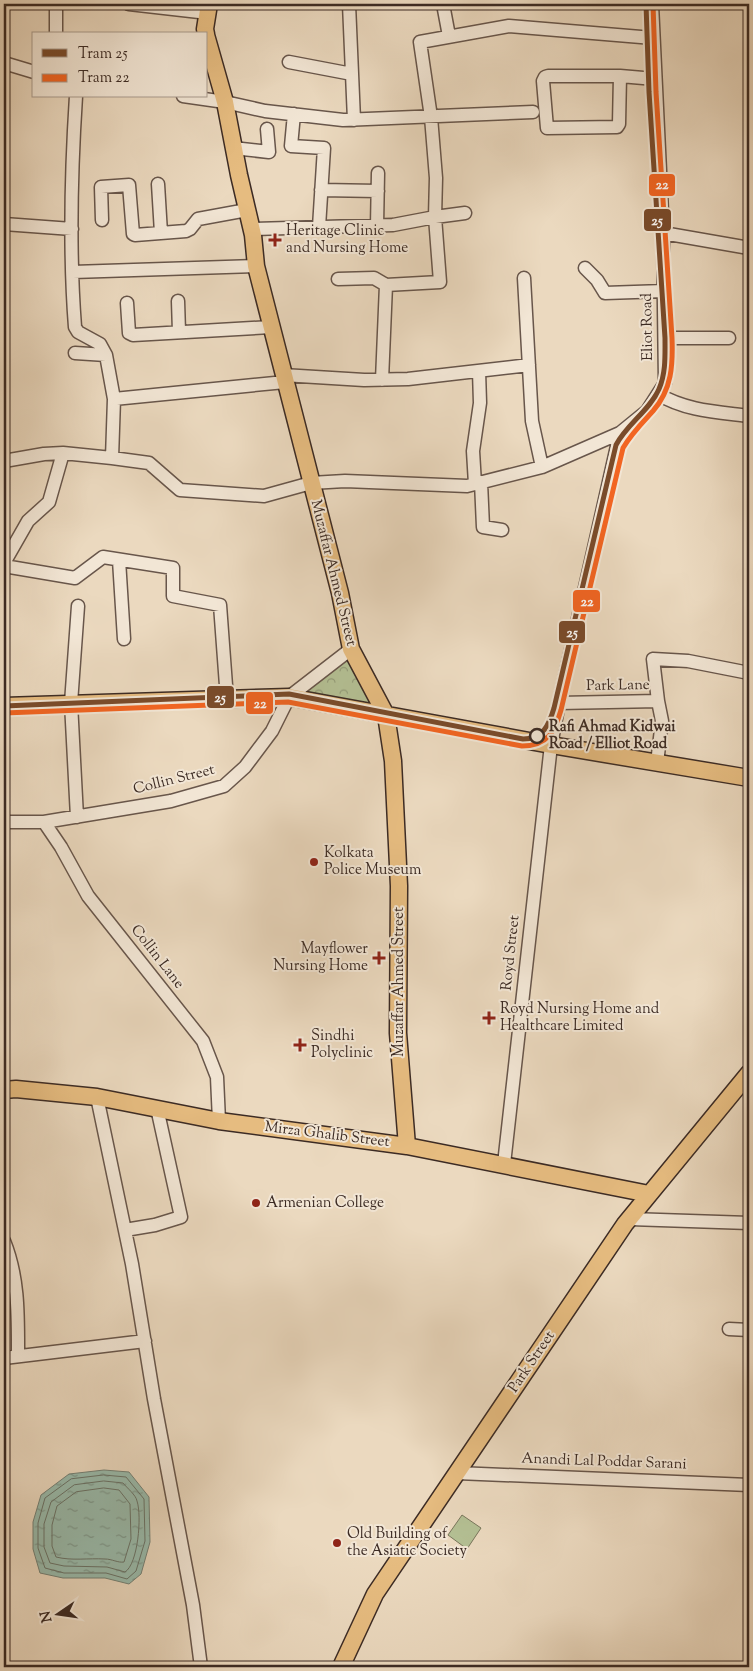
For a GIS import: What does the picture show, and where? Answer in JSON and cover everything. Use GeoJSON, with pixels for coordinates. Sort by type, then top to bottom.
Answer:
{"type":"FeatureCollection","features":[{"type":"Feature","properties":{"kind":"main road","name":"Muzaffar Ahmed Street"},"geometry":{"type":"LineString","coordinates":[[206,32],[209,8]]}},
{"type":"Feature","properties":{"kind":"main road","name":"Muzaffar Ahmed Street"},"geometry":{"type":"LineString","coordinates":[[208,41],[225,102],[252,229],[256,266],[340,593],[351,649],[386,715],[393,761],[399,886],[398,1032],[407,1146]]}},
{"type":"Feature","properties":{"kind":"main road"},"geometry":{"type":"LineString","coordinates":[[4,706],[289,697],[551,745],[749,778]]}},
{"type":"Feature","properties":{"kind":"main road","name":"Park Street"},"geometry":{"type":"LineString","coordinates":[[341,1667],[375,1594],[619,1232],[749,1074]]}},
{"type":"Feature","properties":{"kind":"main road","name":"Mirza Ghalib Street"},"geometry":{"type":"LineString","coordinates":[[4,1090],[16,1089],[97,1097],[219,1121],[407,1146],[649,1194]]}},
{"type":"Feature","properties":{"kind":"street"},"geometry":{"type":"LineString","coordinates":[[56,4],[56,32]]}},
{"type":"Feature","properties":{"kind":"street"},"geometry":{"type":"LineString","coordinates":[[129,4],[209,8]]}},
{"type":"Feature","properties":{"kind":"street"},"geometry":{"type":"LineString","coordinates":[[349,4],[354,120]]}},
{"type":"Feature","properties":{"kind":"street"},"geometry":{"type":"LineString","coordinates":[[444,4],[448,36]]}},
{"type":"Feature","properties":{"kind":"street","name":"Eliot Road"},"geometry":{"type":"LineString","coordinates":[[4,461],[44,454],[63,453],[112,458],[149,463],[180,490],[264,496],[311,483],[345,482],[467,486],[542,467],[620,433],[647,411],[666,383],[663,233],[652,38],[652,4]]}},
{"type":"Feature","properties":{"kind":"street"},"geometry":{"type":"LineString","coordinates":[[338,279],[374,278],[386,285],[440,282],[435,217],[436,178],[431,117],[420,42],[509,26],[652,38]]}},
{"type":"Feature","properties":{"kind":"street"},"geometry":{"type":"LineString","coordinates":[[289,62],[352,74]]}},
{"type":"Feature","properties":{"kind":"street"},"geometry":{"type":"LineString","coordinates":[[4,63],[32,71]]}},
{"type":"Feature","properties":{"kind":"street"},"geometry":{"type":"LineString","coordinates":[[620,76],[619,124],[617,127],[547,128],[545,77],[620,76],[655,79]]}},
{"type":"Feature","properties":{"kind":"street"},"geometry":{"type":"LineString","coordinates":[[76,98],[72,162],[75,327],[78,332],[100,344],[106,355],[114,399],[112,458]]}},
{"type":"Feature","properties":{"kind":"street"},"geometry":{"type":"LineString","coordinates":[[197,98],[265,111],[354,120],[533,112]]}},
{"type":"Feature","properties":{"kind":"street"},"geometry":{"type":"LineString","coordinates":[[294,114],[291,146],[324,148],[319,227]]}},
{"type":"Feature","properties":{"kind":"street"},"geometry":{"type":"LineString","coordinates":[[234,148],[269,152],[268,129]]}},
{"type":"Feature","properties":{"kind":"street"},"geometry":{"type":"LineString","coordinates":[[377,226],[378,173]]}},
{"type":"Feature","properties":{"kind":"street"},"geometry":{"type":"LineString","coordinates":[[158,184],[161,233]]}},
{"type":"Feature","properties":{"kind":"street"},"geometry":{"type":"LineString","coordinates":[[102,220],[101,187],[129,185],[133,234],[136,235],[188,230],[198,219],[247,210]]}},
{"type":"Feature","properties":{"kind":"street"},"geometry":{"type":"LineString","coordinates":[[321,190],[378,190]]}},
{"type":"Feature","properties":{"kind":"street"},"geometry":{"type":"LineString","coordinates":[[252,229],[393,225],[465,213]]}},
{"type":"Feature","properties":{"kind":"street"},"geometry":{"type":"LineString","coordinates":[[4,224],[72,229]]}},
{"type":"Feature","properties":{"kind":"street"},"geometry":{"type":"LineString","coordinates":[[663,233],[749,248]]}},
{"type":"Feature","properties":{"kind":"street"},"geometry":{"type":"LineString","coordinates":[[73,272],[256,266]]}},
{"type":"Feature","properties":{"kind":"street"},"geometry":{"type":"LineString","coordinates":[[585,268],[606,293],[664,291]]}},
{"type":"Feature","properties":{"kind":"street"},"geometry":{"type":"LineString","coordinates":[[524,278],[532,421],[542,467]]}},
{"type":"Feature","properties":{"kind":"street"},"geometry":{"type":"LineString","coordinates":[[382,380],[386,285]]}},
{"type":"Feature","properties":{"kind":"street"},"geometry":{"type":"LineString","coordinates":[[178,301],[179,332]]}},
{"type":"Feature","properties":{"kind":"street"},"geometry":{"type":"LineString","coordinates":[[127,303],[129,333],[131,334],[271,327]]}},
{"type":"Feature","properties":{"kind":"street"},"geometry":{"type":"LineString","coordinates":[[665,338],[730,338]]}},
{"type":"Feature","properties":{"kind":"street"},"geometry":{"type":"LineString","coordinates":[[75,353],[106,355]]}},
{"type":"Feature","properties":{"kind":"street"},"geometry":{"type":"LineString","coordinates":[[114,399],[284,378],[408,379],[529,365]]}},
{"type":"Feature","properties":{"kind":"street"},"geometry":{"type":"LineString","coordinates":[[479,371],[480,403],[473,452],[483,527],[502,530]]}},
{"type":"Feature","properties":{"kind":"street"},"geometry":{"type":"LineString","coordinates":[[658,394],[672,402],[706,411],[749,416]]}},
{"type":"Feature","properties":{"kind":"street"},"geometry":{"type":"LineString","coordinates":[[551,745],[620,433]]}},
{"type":"Feature","properties":{"kind":"street"},"geometry":{"type":"LineString","coordinates":[[63,453],[49,502],[28,521],[4,564],[75,578],[103,557],[174,568],[173,596],[220,605],[227,699]]}},
{"type":"Feature","properties":{"kind":"street"},"geometry":{"type":"LineString","coordinates":[[119,560],[124,638]]}},
{"type":"Feature","properties":{"kind":"street"},"geometry":{"type":"LineString","coordinates":[[77,817],[71,703],[78,606]]}},
{"type":"Feature","properties":{"kind":"street","name":"Collin Street"},"geometry":{"type":"LineString","coordinates":[[4,822],[44,822],[77,817],[171,801],[224,786],[245,767],[272,731],[289,697],[351,649]]}},
{"type":"Feature","properties":{"kind":"street","name":"Park Lane"},"geometry":{"type":"LineString","coordinates":[[559,703],[658,701],[653,659],[688,660],[749,673]]}},
{"type":"Feature","properties":{"kind":"street"},"geometry":{"type":"LineString","coordinates":[[657,763],[662,721],[658,701]]}},
{"type":"Feature","properties":{"kind":"street","name":"Royd Street"},"geometry":{"type":"LineString","coordinates":[[504,1164],[551,745]]}},
{"type":"Feature","properties":{"kind":"street","name":"Collin Lane"},"geometry":{"type":"LineString","coordinates":[[44,822],[61,847],[88,896],[203,1041],[217,1077],[219,1121]]}},
{"type":"Feature","properties":{"kind":"street"},"geometry":{"type":"LineString","coordinates":[[97,1097],[125,1230],[154,1399],[194,1605],[201,1667]]}},
{"type":"Feature","properties":{"kind":"street"},"geometry":{"type":"LineString","coordinates":[[125,1230],[155,1225],[181,1217],[157,1108]]}},
{"type":"Feature","properties":{"kind":"street"},"geometry":{"type":"LineString","coordinates":[[630,1219],[749,1223]]}},
{"type":"Feature","properties":{"kind":"street"},"geometry":{"type":"LineString","coordinates":[[4,1241],[9,1254],[17,1292],[18,1356]]}},
{"type":"Feature","properties":{"kind":"street"},"geometry":{"type":"LineString","coordinates":[[729,1330],[749,1330]]}},
{"type":"Feature","properties":{"kind":"street"},"geometry":{"type":"LineString","coordinates":[[4,1358],[145,1341]]}},
{"type":"Feature","properties":{"kind":"street","name":"Anandi Lal Poddar Sarani"},"geometry":{"type":"LineString","coordinates":[[457,1473],[749,1484]]}},
{"type":"Feature","properties":{"kind":"green space"},"geometry":{"type":"Polygon","coordinates":[[[349,657],[379,710],[299,694],[349,657]]]}},
{"type":"Feature","properties":{"kind":"green space"},"geometry":{"type":"Polygon","coordinates":[[[462,1515],[481,1528],[467,1549],[448,1535],[462,1515]]]}},
{"type":"Feature","properties":{"kind":"water"},"geometry":{"type":"Polygon","coordinates":[[[104,1470],[129,1472],[149,1497],[150,1542],[141,1574],[129,1584],[105,1578],[63,1578],[40,1573],[33,1549],[33,1522],[41,1495],[69,1474],[104,1470]]]}},
{"type":"Feature","properties":{"kind":"tram line","name":"25"},"geometry":{"type":"LineString","coordinates":[[4,706],[289,694],[523,739],[536,737],[544,730],[554,708],[616,445],[626,430],[655,397],[664,370],[665,338],[649,92],[646,4]]}},
{"type":"Feature","properties":{"kind":"tram line"},"geometry":{"type":"LineString","coordinates":[[4,710],[289,697],[522,742],[530,743],[537,741],[547,734],[558,709],[620,446],[628,430],[652,406],[666,383],[669,338],[652,92],[649,4]]}},
{"type":"Feature","properties":{"kind":"tram line","name":"22"},"geometry":{"type":"LineString","coordinates":[[4,713],[288,702],[522,746],[538,743],[549,736],[553,731],[561,710],[623,448],[633,433],[659,403],[668,385],[670,376],[672,338],[656,92],[653,4]]}},
{"type":"Feature","properties":{"kind":"place","name":"Heritage Clinic and Nursing Home"},"geometry":{"type":"Point","coordinates":[275,240]}},
{"type":"Feature","properties":{"kind":"place","name":"Rafi Ahmad Kidwai Road / Elliot Road"},"geometry":{"type":"Point","coordinates":[537,736]}},
{"type":"Feature","properties":{"kind":"place","name":"Kolkata Police Museum"},"geometry":{"type":"Point","coordinates":[314,862]}},
{"type":"Feature","properties":{"kind":"place","name":"Mayflower Nursing Home"},"geometry":{"type":"Point","coordinates":[379,958]}},
{"type":"Feature","properties":{"kind":"place","name":"Royd Nursing Home and Healthcare Limited"},"geometry":{"type":"Point","coordinates":[489,1018]}},
{"type":"Feature","properties":{"kind":"place","name":"Sindhi Polyclinic"},"geometry":{"type":"Point","coordinates":[300,1045]}},
{"type":"Feature","properties":{"kind":"place","name":"Armenian College"},"geometry":{"type":"Point","coordinates":[256,1203]}},
{"type":"Feature","properties":{"kind":"place","name":"Old Building of the Asiatic Society"},"geometry":{"type":"Point","coordinates":[337,1543]}}]}
